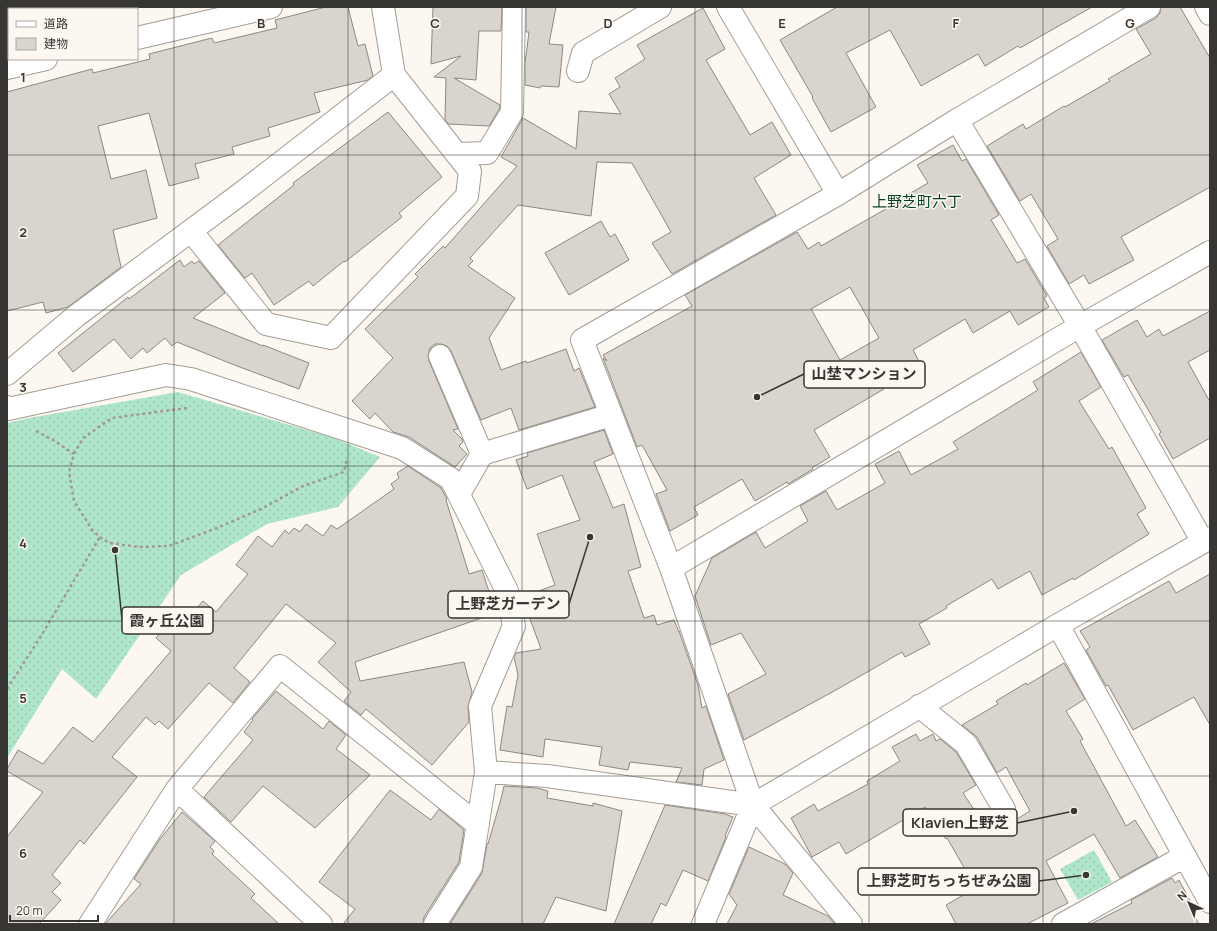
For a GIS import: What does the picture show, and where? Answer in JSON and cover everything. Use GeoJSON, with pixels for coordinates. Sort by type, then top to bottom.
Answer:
{"type":"FeatureCollection","features":[{"type":"Feature","properties":{"kind":"street"},"geometry":{"type":"LineString","coordinates":[[138,38],[271,7]]}},
{"type":"Feature","properties":{"kind":"street"},"geometry":{"type":"LineString","coordinates":[[191,231],[266,324],[331,338],[467,196],[470,171],[394,75],[383,7]]}},
{"type":"Feature","properties":{"kind":"street"},"geometry":{"type":"LineString","coordinates":[[457,154],[487,153],[512,112],[514,7]]}},
{"type":"Feature","properties":{"kind":"street"},"geometry":{"type":"LineString","coordinates":[[578,71],[583,53],[660,7]]}},
{"type":"Feature","properties":{"kind":"street"},"geometry":{"type":"LineString","coordinates":[[728,7],[838,194]]}},
{"type":"Feature","properties":{"kind":"street"},"geometry":{"type":"LineString","coordinates":[[851,924],[753,805],[671,568],[582,340],[838,194],[957,120],[1150,7]]}},
{"type":"Feature","properties":{"kind":"street"},"geometry":{"type":"LineString","coordinates":[[1206,7],[1210,14]]}},
{"type":"Feature","properties":{"kind":"street"},"geometry":{"type":"LineString","coordinates":[[7,68],[42,60]]}},
{"type":"Feature","properties":{"kind":"street"},"geometry":{"type":"LineString","coordinates":[[7,374],[76,316],[191,231],[394,75]]}},
{"type":"Feature","properties":{"kind":"street"},"geometry":{"type":"LineString","coordinates":[[703,924],[753,805],[919,706],[1207,540],[957,120]]}},
{"type":"Feature","properties":{"kind":"street"},"geometry":{"type":"LineString","coordinates":[[671,568],[1080,326],[1210,252]]}},
{"type":"Feature","properties":{"kind":"street"},"geometry":{"type":"LineString","coordinates":[[440,356],[482,454]]}},
{"type":"Feature","properties":{"kind":"street"},"geometry":{"type":"LineString","coordinates":[[7,408],[166,375],[191,379],[373,440],[402,448],[451,479],[507,591],[514,626],[480,706],[486,772],[471,867],[435,924]]}},
{"type":"Feature","properties":{"kind":"street"},"geometry":{"type":"LineString","coordinates":[[458,494],[482,454],[611,414]]}},
{"type":"Feature","properties":{"kind":"street"},"geometry":{"type":"LineString","coordinates":[[1058,625],[1210,902]]}},
{"type":"Feature","properties":{"kind":"street"},"geometry":{"type":"LineString","coordinates":[[90,924],[177,789],[280,666],[478,824]]}},
{"type":"Feature","properties":{"kind":"street"},"geometry":{"type":"LineString","coordinates":[[919,706],[966,744],[1004,809]]}},
{"type":"Feature","properties":{"kind":"street"},"geometry":{"type":"LineString","coordinates":[[486,772],[547,776],[753,805]]}},
{"type":"Feature","properties":{"kind":"street"},"geometry":{"type":"LineString","coordinates":[[177,789],[321,924]]}},
{"type":"Feature","properties":{"kind":"street"},"geometry":{"type":"LineString","coordinates":[[1063,924],[1185,856]]}},
{"type":"Feature","properties":{"kind":"path"},"geometry":{"type":"LineString","coordinates":[[192,409],[185,407],[112,418],[83,438],[74,454],[69,472],[74,501],[92,531],[100,538],[109,543],[138,547],[169,546],[217,528],[261,509],[303,486],[344,472],[348,454],[361,449],[373,440]]}},
{"type":"Feature","properties":{"kind":"path"},"geometry":{"type":"LineString","coordinates":[[31,430],[38,431],[74,454]]}},
{"type":"Feature","properties":{"kind":"path"},"geometry":{"type":"LineString","coordinates":[[7,689],[100,538]]}},
{"type":"Feature","properties":{"kind":"green space"},"geometry":{"type":"Polygon","coordinates":[[[178,392],[334,438],[380,457],[338,507],[267,524],[181,575],[96,699],[62,669],[7,758],[7,423],[178,392]]]}},
{"type":"Feature","properties":{"kind":"green space"},"geometry":{"type":"Polygon","coordinates":[[[1094,850],[1112,882],[1078,900],[1060,869],[1094,850]]]}},
{"type":"Feature","properties":{"kind":"building"},"geometry":{"type":"Polygon","coordinates":[[[326,7],[348,7],[358,46],[365,44],[373,76],[368,80],[314,93],[320,112],[268,128],[270,136],[232,147],[234,154],[195,164],[199,178],[169,186],[149,113],[98,126],[111,179],[146,170],[157,218],[113,230],[121,267],[68,307],[46,313],[43,302],[7,311],[7,92],[92,69],[93,73],[150,59],[149,54],[212,38],[214,43],[277,28],[275,20],[326,7]]]}},
{"type":"Feature","properties":{"kind":"building"},"geometry":{"type":"Polygon","coordinates":[[[433,7],[502,7],[501,31],[479,31],[476,80],[454,78],[500,105],[500,108],[489,126],[448,124],[445,119],[446,78],[434,77],[461,56],[431,64],[433,7]]]}},
{"type":"Feature","properties":{"kind":"building"},"geometry":{"type":"Polygon","coordinates":[[[526,7],[556,7],[549,44],[563,45],[559,87],[541,86],[540,88],[525,85],[525,63],[529,32],[526,32],[526,7]]]}},
{"type":"Feature","properties":{"kind":"building"},"geometry":{"type":"Polygon","coordinates":[[[837,7],[1092,7],[1020,48],[1018,46],[985,66],[978,54],[921,86],[890,30],[846,53],[876,107],[831,132],[812,98],[813,97],[780,40],[837,7]]]}},
{"type":"Feature","properties":{"kind":"building"},"geometry":{"type":"Polygon","coordinates":[[[1161,7],[1180,7],[1210,58],[1210,187],[1121,237],[1134,260],[1089,284],[1084,275],[1069,284],[1047,246],[1058,239],[1031,194],[1020,201],[987,146],[1023,124],[1026,129],[1110,81],[1108,79],[1151,54],[1136,29],[1156,18],[1160,13],[1161,7]]]}},
{"type":"Feature","properties":{"kind":"building"},"geometry":{"type":"Polygon","coordinates":[[[703,8],[725,49],[706,60],[750,135],[772,122],[791,155],[754,178],[776,215],[672,274],[652,243],[671,232],[632,163],[597,162],[591,216],[518,205],[470,258],[473,261],[468,266],[515,298],[489,338],[501,370],[526,361],[527,363],[566,349],[574,371],[579,368],[595,407],[519,430],[511,408],[481,420],[451,351],[447,346],[435,344],[430,348],[428,355],[429,361],[458,429],[453,430],[462,439],[463,442],[459,446],[467,454],[455,467],[409,437],[393,432],[375,413],[370,419],[352,401],[393,358],[365,329],[418,277],[415,274],[443,246],[445,248],[517,166],[501,157],[523,118],[576,149],[579,111],[621,114],[609,94],[620,87],[615,78],[645,59],[637,45],[703,8]]]}},
{"type":"Feature","properties":{"kind":"building"},"geometry":{"type":"Polygon","coordinates":[[[388,112],[442,177],[399,213],[402,217],[345,262],[344,261],[313,286],[309,281],[274,305],[252,273],[245,278],[218,245],[294,185],[293,183],[388,112]]]}},
{"type":"Feature","properties":{"kind":"building"},"geometry":{"type":"Polygon","coordinates":[[[953,145],[962,161],[966,159],[999,215],[991,220],[1017,263],[1025,259],[1047,296],[1044,298],[1049,307],[1018,325],[1010,311],[973,333],[965,319],[913,350],[920,363],[882,385],[884,389],[814,430],[830,457],[788,484],[787,482],[755,501],[742,479],[694,507],[698,515],[670,531],[656,494],[667,490],[642,445],[637,447],[603,358],[607,361],[603,355],[692,306],[685,295],[797,232],[808,249],[819,242],[821,246],[898,202],[897,201],[928,183],[917,165],[953,145]],[[850,287],[811,309],[840,360],[879,338],[850,287]]]}},
{"type":"Feature","properties":{"kind":"building"},"geometry":{"type":"Polygon","coordinates":[[[601,221],[610,237],[615,234],[629,260],[569,295],[545,253],[601,221]]]}},
{"type":"Feature","properties":{"kind":"building"},"geometry":{"type":"Polygon","coordinates":[[[180,260],[184,267],[192,261],[194,264],[199,261],[225,293],[193,318],[309,363],[299,389],[177,342],[172,346],[165,338],[147,353],[143,348],[131,359],[114,339],[73,372],[58,353],[128,297],[129,299],[180,260]]]}},
{"type":"Feature","properties":{"kind":"building"},"geometry":{"type":"Polygon","coordinates":[[[1210,311],[1210,350],[1188,362],[1210,402],[1210,438],[1173,459],[1159,434],[1161,432],[1128,375],[1124,377],[1102,340],[1137,320],[1147,337],[1159,329],[1163,336],[1210,311]]]}},
{"type":"Feature","properties":{"kind":"building"},"geometry":{"type":"Polygon","coordinates":[[[1081,352],[1101,387],[1079,401],[1109,449],[1112,447],[1146,508],[1137,514],[1149,534],[1074,580],[1073,578],[1042,595],[1030,571],[998,589],[992,579],[919,624],[930,644],[905,657],[902,652],[744,740],[728,694],[766,674],[741,633],[711,645],[695,596],[712,558],[756,532],[765,548],[808,521],[800,506],[826,491],[837,510],[885,483],[875,464],[899,451],[911,475],[958,449],[953,442],[1038,390],[1033,382],[1081,352]]]}},
{"type":"Feature","properties":{"kind":"building"},"geometry":{"type":"Polygon","coordinates":[[[604,430],[613,454],[594,462],[613,508],[624,504],[641,567],[628,571],[644,618],[654,615],[657,625],[674,620],[698,685],[702,708],[706,706],[724,760],[704,769],[702,785],[676,782],[682,768],[630,762],[628,770],[599,765],[602,747],[545,739],[543,757],[500,750],[507,706],[512,707],[518,675],[514,657],[516,653],[541,649],[522,597],[555,585],[537,534],[580,520],[562,475],[527,489],[516,460],[528,456],[527,453],[604,430]]]}},
{"type":"Feature","properties":{"kind":"building"},"geometry":{"type":"Polygon","coordinates":[[[408,466],[441,488],[447,499],[446,500],[469,574],[482,570],[496,613],[355,662],[360,681],[464,662],[472,692],[468,707],[469,722],[432,765],[366,709],[361,715],[344,701],[351,692],[318,662],[336,643],[286,604],[234,668],[250,682],[233,703],[209,683],[168,729],[159,721],[155,725],[146,717],[112,757],[137,777],[84,844],[80,840],[52,875],[61,883],[52,892],[61,900],[39,924],[7,924],[7,837],[43,792],[7,771],[18,750],[43,764],[73,727],[93,742],[171,651],[156,638],[173,617],[182,625],[203,601],[216,612],[248,574],[236,565],[258,536],[272,547],[285,530],[289,534],[294,528],[300,532],[306,524],[323,536],[331,525],[337,529],[394,489],[391,484],[399,478],[397,473],[408,466]]]}},
{"type":"Feature","properties":{"kind":"building"},"geometry":{"type":"Polygon","coordinates":[[[1210,574],[1210,725],[1194,697],[1133,730],[1108,685],[1106,686],[1086,650],[1090,647],[1080,631],[1169,581],[1176,593],[1210,574]]]}},
{"type":"Feature","properties":{"kind":"building"},"geometry":{"type":"Polygon","coordinates":[[[1064,663],[1085,699],[1066,711],[1083,739],[1080,741],[1126,826],[1135,820],[1158,857],[1120,878],[1094,834],[1046,861],[1068,903],[1027,924],[956,924],[946,905],[976,888],[947,838],[946,839],[925,807],[846,854],[839,842],[812,857],[791,818],[814,804],[818,811],[868,784],[867,781],[900,761],[892,747],[916,734],[920,741],[933,734],[936,741],[940,739],[956,752],[976,785],[963,793],[991,835],[1030,811],[1006,767],[997,773],[977,737],[962,725],[998,704],[996,701],[1064,663]]]}},
{"type":"Feature","properties":{"kind":"building"},"geometry":{"type":"Polygon","coordinates":[[[276,691],[323,729],[329,721],[346,735],[336,749],[370,775],[315,828],[263,786],[231,822],[204,797],[253,740],[244,732],[253,720],[252,719],[276,691]]]}},
{"type":"Feature","properties":{"kind":"building"},"geometry":{"type":"Polygon","coordinates":[[[504,786],[537,788],[548,791],[547,798],[593,806],[593,803],[622,811],[606,911],[556,897],[543,924],[450,924],[482,873],[487,844],[504,786]]]}},
{"type":"Feature","properties":{"kind":"building"},"geometry":{"type":"Polygon","coordinates":[[[390,790],[431,820],[439,809],[464,830],[459,862],[424,917],[423,924],[343,924],[355,909],[319,882],[390,790]]]}},
{"type":"Feature","properties":{"kind":"building"},"geometry":{"type":"Polygon","coordinates":[[[665,805],[725,814],[733,817],[708,881],[683,870],[666,906],[661,903],[651,924],[614,924],[665,805]]]}},
{"type":"Feature","properties":{"kind":"building"},"geometry":{"type":"Polygon","coordinates":[[[182,812],[215,841],[210,847],[214,851],[212,854],[255,894],[251,898],[279,924],[105,924],[141,884],[134,879],[160,839],[182,812]]]}},
{"type":"Feature","properties":{"kind":"building"},"geometry":{"type":"Polygon","coordinates":[[[749,847],[785,864],[793,873],[783,895],[828,916],[835,924],[727,924],[737,905],[729,894],[749,847]]]}},
{"type":"Feature","properties":{"kind":"building"},"geometry":{"type":"Polygon","coordinates":[[[1172,878],[1175,883],[1179,880],[1196,912],[1193,914],[1199,924],[1091,924],[1132,903],[1131,900],[1172,878]]]}},
{"type":"Feature","properties":{"kind":"place","name":"山埜マンション"},"geometry":{"type":"Point","coordinates":[757,397]}},
{"type":"Feature","properties":{"kind":"place","name":"上野芝ガーデン"},"geometry":{"type":"Point","coordinates":[590,537]}},
{"type":"Feature","properties":{"kind":"place","name":"霞ヶ丘公園"},"geometry":{"type":"Point","coordinates":[115,550]}},
{"type":"Feature","properties":{"kind":"place","name":"Klavien上野芝"},"geometry":{"type":"Point","coordinates":[1074,811]}},
{"type":"Feature","properties":{"kind":"place","name":"上野芝町ちっちぜみ公園"},"geometry":{"type":"Point","coordinates":[1086,875]}},
{"type":"Feature","properties":{"kind":"district","name":"上野芝町六丁"},"geometry":{"type":"Point","coordinates":[917,201]}}]}
